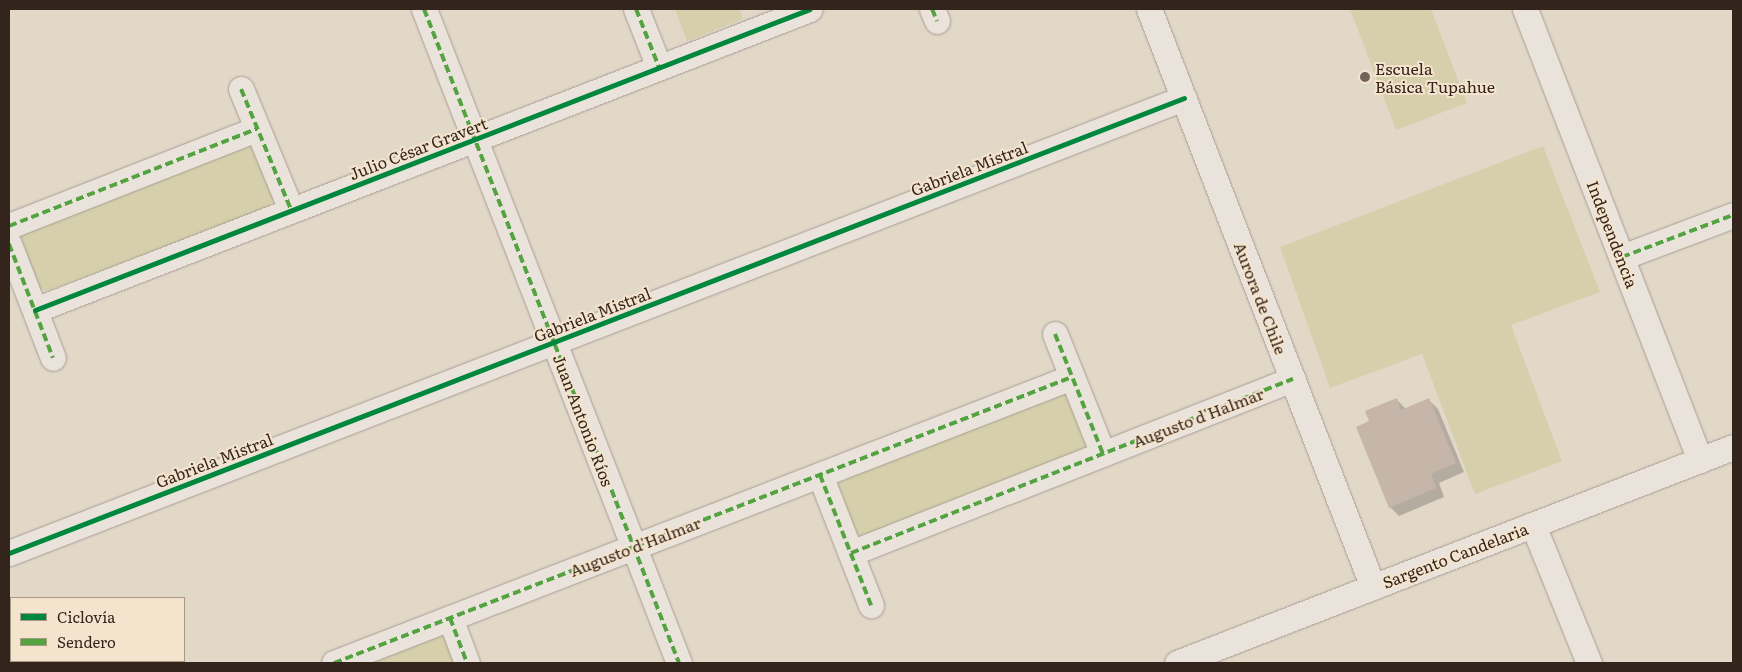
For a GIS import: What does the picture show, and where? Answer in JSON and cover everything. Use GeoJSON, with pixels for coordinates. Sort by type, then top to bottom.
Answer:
{"type":"FeatureCollection","features":[{"type":"Feature","properties":{"kind":"street","name":"Juan Antonio Ríos"},"geometry":{"type":"LineString","coordinates":[[424,9],[679,663]]}},
{"type":"Feature","properties":{"kind":"street"},"geometry":{"type":"LineString","coordinates":[[636,9],[659,67]]}},
{"type":"Feature","properties":{"kind":"street","name":"Julio César Gravert"},"geometry":{"type":"LineString","coordinates":[[35,310],[810,9]]}},
{"type":"Feature","properties":{"kind":"street","name":"Aurora de Chile"},"geometry":{"type":"LineString","coordinates":[[1149,9],[1373,587]]}},
{"type":"Feature","properties":{"kind":"street","name":"Independencia"},"geometry":{"type":"LineString","coordinates":[[1525,9],[1700,460]]}},
{"type":"Feature","properties":{"kind":"street"},"geometry":{"type":"LineString","coordinates":[[241,89],[291,210]]}},
{"type":"Feature","properties":{"kind":"street","name":"Gabriela Mistral"},"geometry":{"type":"LineString","coordinates":[[9,553],[1184,98]]}},
{"type":"Feature","properties":{"kind":"street"},"geometry":{"type":"LineString","coordinates":[[9,226],[258,129]]}},
{"type":"Feature","properties":{"kind":"street"},"geometry":{"type":"LineString","coordinates":[[1622,257],[1733,215]]}},
{"type":"Feature","properties":{"kind":"street"},"geometry":{"type":"LineString","coordinates":[[9,244],[53,358]]}},
{"type":"Feature","properties":{"kind":"street"},"geometry":{"type":"LineString","coordinates":[[1055,334],[1103,454]]}},
{"type":"Feature","properties":{"kind":"street","name":"Augusto d'Halmar"},"geometry":{"type":"LineString","coordinates":[[334,663],[1072,377]]}},
{"type":"Feature","properties":{"kind":"street","name":"Augusto d'Halmar"},"geometry":{"type":"LineString","coordinates":[[851,553],[1293,379]]}},
{"type":"Feature","properties":{"kind":"street","name":"Sargento Candelaria"},"geometry":{"type":"LineString","coordinates":[[1177,663],[1733,447]]}},
{"type":"Feature","properties":{"kind":"street"},"geometry":{"type":"LineString","coordinates":[[820,475],[870,605]]}},
{"type":"Feature","properties":{"kind":"street"},"geometry":{"type":"LineString","coordinates":[[1533,525],[1589,663]]}},
{"type":"Feature","properties":{"kind":"street"},"geometry":{"type":"LineString","coordinates":[[450,618],[467,663]]}},
{"type":"Feature","properties":{"kind":"shaded area"},"geometry":{"type":"Polygon","coordinates":[[[675,9],[739,9],[743,19],[687,41],[675,9]]]}},
{"type":"Feature","properties":{"kind":"shaded area"},"geometry":{"type":"Polygon","coordinates":[[[1350,9],[1431,9],[1467,103],[1396,130],[1350,9]]]}},
{"type":"Feature","properties":{"kind":"shaded area"},"geometry":{"type":"Polygon","coordinates":[[[247,141],[255,145],[275,197],[269,207],[47,291],[38,289],[15,238],[20,229],[247,141]]]}},
{"type":"Feature","properties":{"kind":"shaded area"},"geometry":{"type":"Polygon","coordinates":[[[1543,146],[1600,292],[1511,325],[1562,461],[1475,494],[1422,354],[1330,388],[1280,247],[1543,146]]]}},
{"type":"Feature","properties":{"kind":"shaded area"},"geometry":{"type":"Polygon","coordinates":[[[1061,393],[1076,398],[1091,438],[1085,449],[864,537],[850,533],[835,488],[842,476],[1061,393]]]}},
{"type":"Feature","properties":{"kind":"shaded area"},"geometry":{"type":"Polygon","coordinates":[[[437,631],[447,635],[459,663],[355,663],[437,631]]]}},
{"type":"Feature","properties":{"kind":"building"},"geometry":{"type":"Polygon","coordinates":[[[1397,398],[1401,410],[1429,398],[1456,463],[1431,474],[1436,488],[1389,508],[1356,427],[1369,421],[1365,411],[1397,398]]]}},
{"type":"Feature","properties":{"kind":"marked path"},"geometry":{"type":"LineString","coordinates":[[424,9],[679,663]]}},
{"type":"Feature","properties":{"kind":"marked path"},"geometry":{"type":"LineString","coordinates":[[636,9],[659,67]]}},
{"type":"Feature","properties":{"kind":"marked path"},"geometry":{"type":"LineString","coordinates":[[932,9],[937,21]]}},
{"type":"Feature","properties":{"kind":"marked path"},"geometry":{"type":"LineString","coordinates":[[241,89],[291,210]]}},
{"type":"Feature","properties":{"kind":"marked path"},"geometry":{"type":"LineString","coordinates":[[9,226],[257,129]]}},
{"type":"Feature","properties":{"kind":"marked path"},"geometry":{"type":"LineString","coordinates":[[1622,257],[1733,215]]}},
{"type":"Feature","properties":{"kind":"marked path"},"geometry":{"type":"LineString","coordinates":[[9,244],[53,358]]}},
{"type":"Feature","properties":{"kind":"marked path"},"geometry":{"type":"LineString","coordinates":[[1055,334],[1103,454]]}},
{"type":"Feature","properties":{"kind":"marked path"},"geometry":{"type":"LineString","coordinates":[[334,663],[1072,377]]}},
{"type":"Feature","properties":{"kind":"marked path"},"geometry":{"type":"LineString","coordinates":[[851,553],[1293,379]]}},
{"type":"Feature","properties":{"kind":"marked path"},"geometry":{"type":"LineString","coordinates":[[820,475],[871,605]]}},
{"type":"Feature","properties":{"kind":"marked path"},"geometry":{"type":"LineString","coordinates":[[450,618],[467,663]]}},
{"type":"Feature","properties":{"kind":"cycle path"},"geometry":{"type":"LineString","coordinates":[[35,310],[810,9]]}},
{"type":"Feature","properties":{"kind":"cycle path"},"geometry":{"type":"LineString","coordinates":[[9,553],[1184,98]]}},
{"type":"Feature","properties":{"kind":"place","name":"Escuela Básica Tupahue"},"geometry":{"type":"Point","coordinates":[1365,77]}}]}
